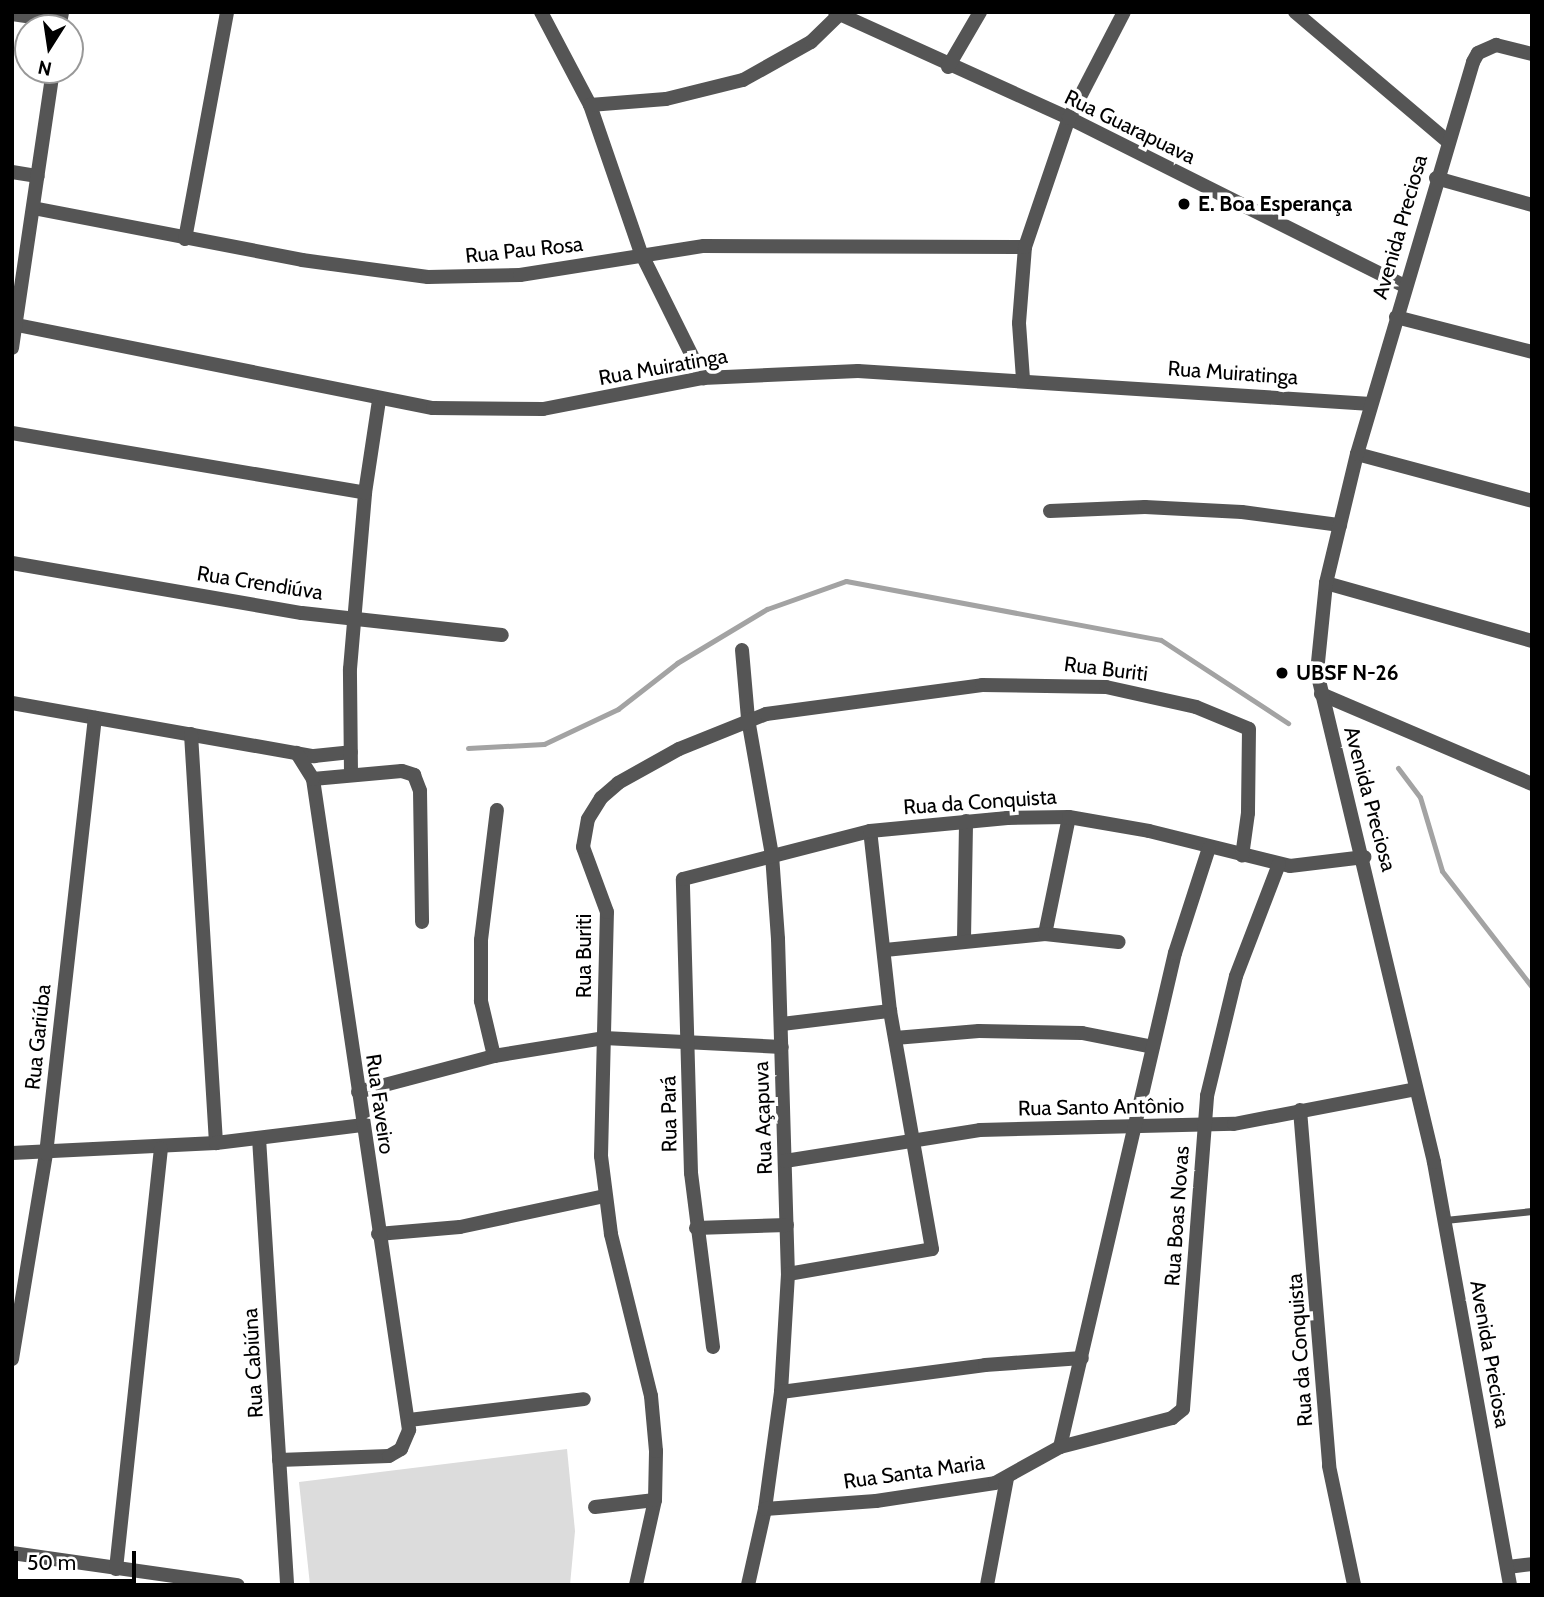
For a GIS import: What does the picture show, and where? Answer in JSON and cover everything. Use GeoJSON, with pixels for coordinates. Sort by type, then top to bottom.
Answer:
{"type":"FeatureCollection","features":[{"type":"Feature","properties":{"kind":"street"},"geometry":{"type":"LineString","coordinates":[[185,239],[227,12]]}},
{"type":"Feature","properties":{"kind":"street"},"geometry":{"type":"LineString","coordinates":[[541,12],[590,105],[641,253],[703,378]]}},
{"type":"Feature","properties":{"kind":"street"},"geometry":{"type":"LineString","coordinates":[[948,67],[980,12]]}},
{"type":"Feature","properties":{"kind":"street"},"geometry":{"type":"LineString","coordinates":[[1023,379],[1019,323],[1025,247],[1069,118],[1124,12]]}},
{"type":"Feature","properties":{"kind":"street"},"geometry":{"type":"LineString","coordinates":[[1295,12],[1447,141]]}},
{"type":"Feature","properties":{"kind":"street"},"geometry":{"type":"LineString","coordinates":[[590,105],[666,99],[743,80],[811,42],[839,13]]}},
{"type":"Feature","properties":{"kind":"street","name":"Rua Guarapuava"},"geometry":{"type":"LineString","coordinates":[[839,13],[948,67],[1069,118],[1405,286]]}},
{"type":"Feature","properties":{"kind":"street","name":"Avenida Preciosa"},"geometry":{"type":"LineString","coordinates":[[1510,1585],[1445,1220],[1364,857],[1321,694],[1319,624],[1326,583],[1357,454],[1436,178],[1473,62],[1478,54],[1496,45],[1532,54]]}},
{"type":"Feature","properties":{"kind":"street"},"geometry":{"type":"LineString","coordinates":[[12,348],[51,84]]}},
{"type":"Feature","properties":{"kind":"street"},"geometry":{"type":"LineString","coordinates":[[12,172],[38,176]]}},
{"type":"Feature","properties":{"kind":"street"},"geometry":{"type":"LineString","coordinates":[[1436,178],[1532,205]]}},
{"type":"Feature","properties":{"kind":"street","name":"Rua Pau Rosa"},"geometry":{"type":"LineString","coordinates":[[33,208],[185,239],[428,277],[520,275],[641,253],[704,246],[1025,247]]}},
{"type":"Feature","properties":{"kind":"street"},"geometry":{"type":"LineString","coordinates":[[1396,317],[1532,352]]}},
{"type":"Feature","properties":{"kind":"street","name":"Rua Muiratinga"},"geometry":{"type":"LineString","coordinates":[[14,324],[379,400],[459,410],[543,409],[703,378],[858,371],[1023,379],[1371,404]]}},
{"type":"Feature","properties":{"kind":"street"},"geometry":{"type":"LineString","coordinates":[[351,773],[354,619],[365,493],[379,400]]}},
{"type":"Feature","properties":{"kind":"street"},"geometry":{"type":"LineString","coordinates":[[12,433],[365,493]]}},
{"type":"Feature","properties":{"kind":"street"},"geometry":{"type":"LineString","coordinates":[[1357,454],[1532,501]]}},
{"type":"Feature","properties":{"kind":"street"},"geometry":{"type":"LineString","coordinates":[[1050,510],[1145,507],[1242,512],[1340,526]]}},
{"type":"Feature","properties":{"kind":"street","name":"Rua Crendiúva"},"geometry":{"type":"LineString","coordinates":[[12,563],[354,619],[502,635]]}},
{"type":"Feature","properties":{"kind":"street"},"geometry":{"type":"LineString","coordinates":[[1326,583],[1532,641]]}},
{"type":"Feature","properties":{"kind":"street","name":"Rua Açapuva"},"geometry":{"type":"LineString","coordinates":[[742,650],[748,719],[772,855],[782,1024],[788,1274],[781,1392],[765,1509],[748,1585]]}},
{"type":"Feature","properties":{"kind":"street","name":"Rua Buriti"},"geometry":{"type":"LineString","coordinates":[[636,1585],[655,1500],[650,1396],[605,1196],[600,1117],[607,912],[583,847],[592,809],[618,783],[748,719],[804,706],[912,692],[1036,683],[1136,692],[1196,707],[1250,732],[1242,856]]}},
{"type":"Feature","properties":{"kind":"street"},"geometry":{"type":"LineString","coordinates":[[1321,694],[1532,784]]}},
{"type":"Feature","properties":{"kind":"street"},"geometry":{"type":"LineString","coordinates":[[12,703],[297,753],[351,752]]}},
{"type":"Feature","properties":{"kind":"street","name":"Rua Gariúba"},"geometry":{"type":"LineString","coordinates":[[12,1359],[46,1154],[95,718]]}},
{"type":"Feature","properties":{"kind":"street"},"geometry":{"type":"LineString","coordinates":[[191,734],[216,1143]]}},
{"type":"Feature","properties":{"kind":"street","name":"Rua Faveiro"},"geometry":{"type":"LineString","coordinates":[[297,753],[313,779],[378,1234],[409,1420]]}},
{"type":"Feature","properties":{"kind":"street"},"geometry":{"type":"LineString","coordinates":[[313,779],[351,773],[409,772],[420,791],[422,922]]}},
{"type":"Feature","properties":{"kind":"street"},"geometry":{"type":"LineString","coordinates":[[494,1056],[481,1002],[481,940],[497,810]]}},
{"type":"Feature","properties":{"kind":"street"},"geometry":{"type":"LineString","coordinates":[[1045,934],[1069,817]]}},
{"type":"Feature","properties":{"kind":"street","name":"Rua da Conquista"},"geometry":{"type":"LineString","coordinates":[[682,879],[870,831],[966,821],[1069,817],[1149,831],[1279,864],[1364,857]]}},
{"type":"Feature","properties":{"kind":"street"},"geometry":{"type":"LineString","coordinates":[[964,939],[966,821]]}},
{"type":"Feature","properties":{"kind":"street"},"geometry":{"type":"LineString","coordinates":[[788,1274],[932,1249],[890,1012],[870,831]]}},
{"type":"Feature","properties":{"kind":"street"},"geometry":{"type":"LineString","coordinates":[[1060,1447],[1137,1128],[1175,953],[1209,848]]}},
{"type":"Feature","properties":{"kind":"street","name":"Rua Boas Novas"},"geometry":{"type":"LineString","coordinates":[[1180,1412],[1187,1392],[1194,1232],[1216,1048],[1236,976],[1279,864]]}},
{"type":"Feature","properties":{"kind":"street","name":"Rua Pará"},"geometry":{"type":"LineString","coordinates":[[682,879],[696,1228],[713,1347]]}},
{"type":"Feature","properties":{"kind":"street"},"geometry":{"type":"LineString","coordinates":[[885,950],[964,939],[1045,934],[1119,942]]}},
{"type":"Feature","properties":{"kind":"street"},"geometry":{"type":"LineString","coordinates":[[782,1024],[890,1012]]}},
{"type":"Feature","properties":{"kind":"street"},"geometry":{"type":"LineString","coordinates":[[895,1038],[978,1031],[1082,1033],[1153,1046]]}},
{"type":"Feature","properties":{"kind":"street"},"geometry":{"type":"LineString","coordinates":[[358,1093],[494,1056],[604,1038],[782,1047]]}},
{"type":"Feature","properties":{"kind":"street","name":"Rua Santo Antônio"},"geometry":{"type":"LineString","coordinates":[[785,1161],[912,1143],[980,1130],[1205,1126],[1416,1089]]}},
{"type":"Feature","properties":{"kind":"street","name":"Rua da Conquista"},"geometry":{"type":"LineString","coordinates":[[1300,1110],[1329,1466],[1354,1585]]}},
{"type":"Feature","properties":{"kind":"street"},"geometry":{"type":"LineString","coordinates":[[12,1153],[46,1154],[161,1148],[362,1125]]}},
{"type":"Feature","properties":{"kind":"street","name":"Rua Cabiúna"},"geometry":{"type":"LineString","coordinates":[[259,1138],[287,1585]]}},
{"type":"Feature","properties":{"kind":"street"},"geometry":{"type":"LineString","coordinates":[[116,1569],[161,1148]]}},
{"type":"Feature","properties":{"kind":"street"},"geometry":{"type":"LineString","coordinates":[[378,1234],[460,1227],[605,1196]]}},
{"type":"Feature","properties":{"kind":"street"},"geometry":{"type":"LineString","coordinates":[[696,1228],[786,1225]]}},
{"type":"Feature","properties":{"kind":"street"},"geometry":{"type":"LineString","coordinates":[[781,1392],[985,1365],[1082,1358]]}},
{"type":"Feature","properties":{"kind":"street"},"geometry":{"type":"LineString","coordinates":[[279,1460],[388,1456],[407,1439],[409,1420],[584,1399]]}},
{"type":"Feature","properties":{"kind":"street","name":"Rua Santa Maria"},"geometry":{"type":"LineString","coordinates":[[765,1509],[876,1501],[983,1486],[1007,1478],[1060,1447],[1180,1412]]}},
{"type":"Feature","properties":{"kind":"street"},"geometry":{"type":"LineString","coordinates":[[987,1585],[1007,1478]]}},
{"type":"Feature","properties":{"kind":"street"},"geometry":{"type":"LineString","coordinates":[[595,1507],[655,1500]]}},
{"type":"Feature","properties":{"kind":"street"},"geometry":{"type":"LineString","coordinates":[[12,1553],[116,1569],[132,1578],[239,1585]]}},
{"type":"Feature","properties":{"kind":"street"},"geometry":{"type":"LineString","coordinates":[[1508,1567],[1532,1564]]}},
{"type":"Feature","properties":{"kind":"lane"},"geometry":{"type":"LineString","coordinates":[[1445,1220],[1532,1211]]}},
{"type":"Feature","properties":{"kind":"shaded area"},"geometry":{"type":"Polygon","coordinates":[[[567,1449],[575,1531],[570,1585],[310,1585],[299,1482],[567,1449]]]}},
{"type":"Feature","properties":{"kind":"waterway"},"geometry":{"type":"LineString","coordinates":[[468,748],[544,744],[618,709],[677,663],[767,609],[846,581],[1161,640],[1288,723]]}},
{"type":"Feature","properties":{"kind":"waterway"},"geometry":{"type":"LineString","coordinates":[[1398,768],[1420,797],[1442,871],[1532,987]]}},
{"type":"Feature","properties":{"kind":"place","name":"E. Boa Esperança"},"geometry":{"type":"Point","coordinates":[1184,204]}},
{"type":"Feature","properties":{"kind":"place","name":"UBSF N-26"},"geometry":{"type":"Point","coordinates":[1282,673]}}]}
